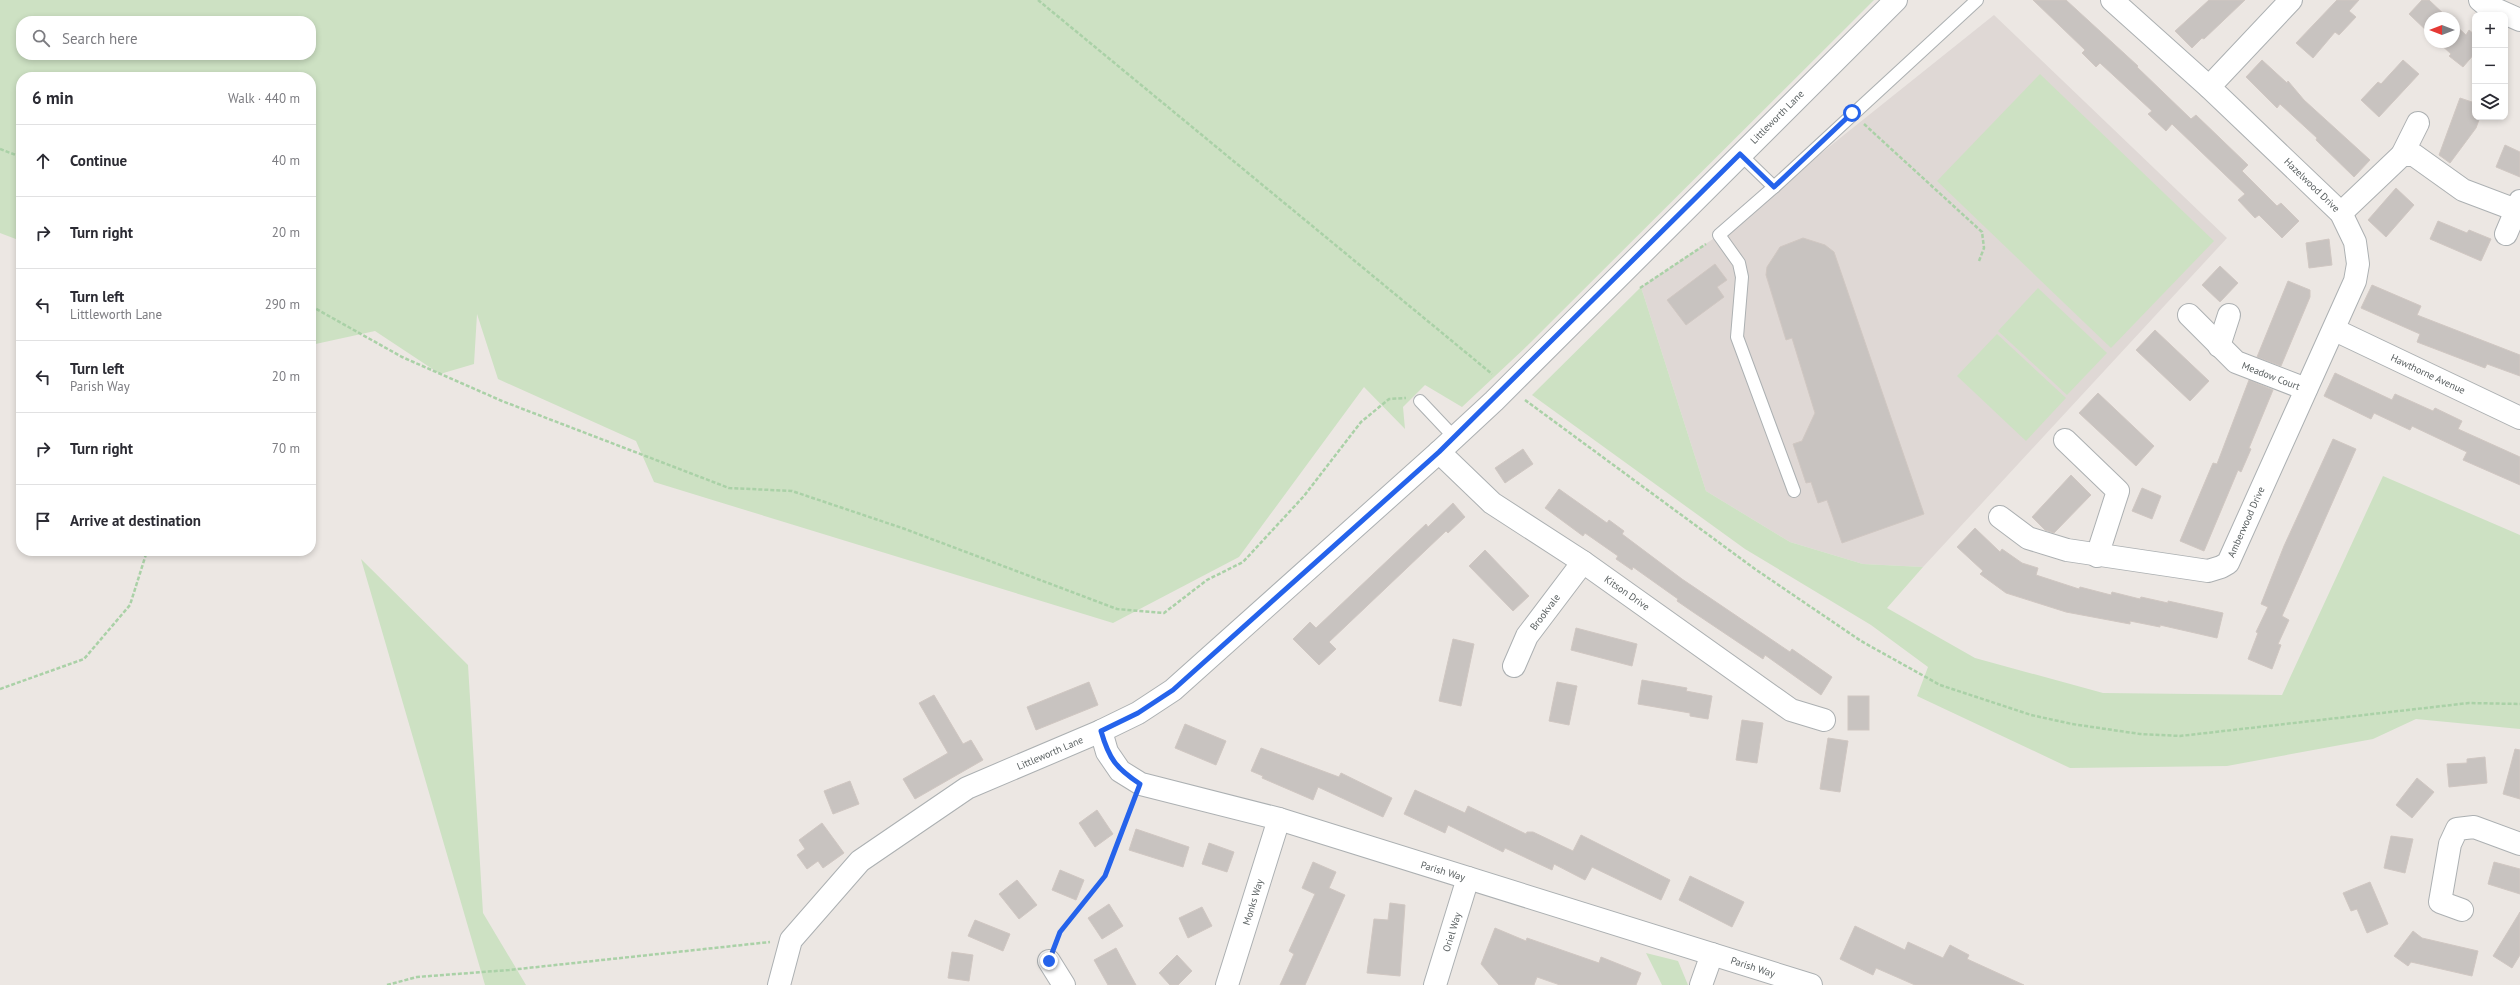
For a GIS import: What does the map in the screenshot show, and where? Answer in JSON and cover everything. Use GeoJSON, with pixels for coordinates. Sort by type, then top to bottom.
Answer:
{"type":"FeatureCollection","features":[{"type":"Feature","properties":{"kind":"street","name":"Littleworth Lane"},"geometry":{"type":"LineString","coordinates":[[779,985],[791,940],[860,861],[967,788],[1101,731],[1138,713],[1173,690],[1447,445],[1508,387],[1896,0]]}},
{"type":"Feature","properties":{"kind":"street","name":"Hazelwood Drive"},"geometry":{"type":"LineString","coordinates":[[2112,0],[2209,87],[2341,213],[2355,242],[2358,264],[2355,281],[2335,330]]}},
{"type":"Feature","properties":{"kind":"street"},"geometry":{"type":"LineString","coordinates":[[2209,87],[2291,0]]}},
{"type":"Feature","properties":{"kind":"street"},"geometry":{"type":"LineString","coordinates":[[2480,0],[2486,5],[2520,20]]}},
{"type":"Feature","properties":{"kind":"street"},"geometry":{"type":"LineString","coordinates":[[2341,213],[2402,155],[2418,123]]}},
{"type":"Feature","properties":{"kind":"street"},"geometry":{"type":"LineString","coordinates":[[2402,155],[2414,155],[2463,190],[2518,206],[2506,234]]}},
{"type":"Feature","properties":{"kind":"street","name":"Meadow Court"},"geometry":{"type":"LineString","coordinates":[[2189,315],[2236,362],[2306,390]]}},
{"type":"Feature","properties":{"kind":"street"},"geometry":{"type":"LineString","coordinates":[[2219,346],[2229,316]]}},
{"type":"Feature","properties":{"kind":"street","name":"Amberwood Drive"},"geometry":{"type":"LineString","coordinates":[[2000,517],[2028,538],[2067,550],[2097,556],[2208,571],[2221,567],[2228,563],[2306,390],[2335,330]]}},
{"type":"Feature","properties":{"kind":"street","name":"Hawthorne Avenue"},"geometry":{"type":"LineString","coordinates":[[2335,330],[2520,418]]}},
{"type":"Feature","properties":{"kind":"street"},"geometry":{"type":"LineString","coordinates":[[2065,440],[2118,491],[2097,556]]}},
{"type":"Feature","properties":{"kind":"street","name":"Kitson Drive"},"geometry":{"type":"LineString","coordinates":[[1447,445],[1492,503],[1583,562],[1791,710],[1824,720]]}},
{"type":"Feature","properties":{"kind":"street","name":"Brookvale"},"geometry":{"type":"LineString","coordinates":[[1514,666],[1526,636],[1583,562]]}},
{"type":"Feature","properties":{"kind":"street","name":"Parish Way"},"geometry":{"type":"LineString","coordinates":[[1101,731],[1107,752],[1120,771],[1140,784],[1279,819],[1810,985]]}},
{"type":"Feature","properties":{"kind":"street","name":"Monks Way"},"geometry":{"type":"LineString","coordinates":[[1227,985],[1279,819]]}},
{"type":"Feature","properties":{"kind":"street"},"geometry":{"type":"LineString","coordinates":[[2462,910],[2440,902],[2450,844],[2457,829],[2474,827],[2520,844]]}},
{"type":"Feature","properties":{"kind":"street","name":"Oriel Way"},"geometry":{"type":"LineString","coordinates":[[1435,985],[1468,878]]}},
{"type":"Feature","properties":{"kind":"street"},"geometry":{"type":"LineString","coordinates":[[1701,985],[1712,954]]}},
{"type":"Feature","properties":{"kind":"street"},"geometry":{"type":"LineString","coordinates":[[1049,961],[1064,985]]}},
{"type":"Feature","properties":{"kind":"lane"},"geometry":{"type":"LineString","coordinates":[[1794,491],[1737,337],[1742,277],[1739,263],[1719,235],[1774,187],[1852,113],[1977,0]]}},
{"type":"Feature","properties":{"kind":"lane"},"geometry":{"type":"LineString","coordinates":[[1740,154],[1774,187]]}},
{"type":"Feature","properties":{"kind":"lane"},"geometry":{"type":"LineString","coordinates":[[1420,401],[1447,445]]}},
{"type":"Feature","properties":{"kind":"path"},"geometry":{"type":"LineString","coordinates":[[1038,0],[1508,387],[1655,496],[1861,641],[1940,685],[2031,715],[2132,733],[2174,736],[2469,703],[2520,704]]}},
{"type":"Feature","properties":{"kind":"path"},"geometry":{"type":"LineString","coordinates":[[1852,113],[1982,232],[1984,248],[1979,261]]}},
{"type":"Feature","properties":{"kind":"path"},"geometry":{"type":"LineString","coordinates":[[0,149],[16,155]]}},
{"type":"Feature","properties":{"kind":"path"},"geometry":{"type":"LineString","coordinates":[[316,309],[402,358],[612,445],[729,488],[792,491],[905,529],[1117,609],[1164,613],[1207,580],[1243,562],[1304,496],[1361,422],[1389,399],[1399,397],[1420,401]]}},
{"type":"Feature","properties":{"kind":"path"},"geometry":{"type":"LineString","coordinates":[[0,689],[84,659],[130,605],[145,556]]}},
{"type":"Feature","properties":{"kind":"path"},"geometry":{"type":"LineString","coordinates":[[1049,961],[1060,932],[1105,876],[1140,784]]}},
{"type":"Feature","properties":{"kind":"path"},"geometry":{"type":"LineString","coordinates":[[387,985],[417,977],[508,970],[791,940]]}},
{"type":"Feature","properties":{"kind":"shaded area"},"geometry":{"type":"Polygon","coordinates":[[[1994,15],[2227,238],[1923,567],[1863,564],[1790,542],[1706,491],[1641,287],[1719,235],[1994,15]]]}},
{"type":"Feature","properties":{"kind":"green space"},"geometry":{"type":"Polygon","coordinates":[[[0,0],[1874,0],[1528,345],[1462,407],[1425,385],[1403,407],[1405,429],[1364,387],[1239,557],[1113,623],[654,482],[636,441],[498,379],[477,314],[474,364],[440,374],[375,331],[316,344],[316,72],[16,72],[16,239],[0,233],[0,0]]]}},
{"type":"Feature","properties":{"kind":"green space"},"geometry":{"type":"Polygon","coordinates":[[[2040,74],[2214,241],[2111,348],[1937,181],[2040,74]]]}},
{"type":"Feature","properties":{"kind":"green space"},"geometry":{"type":"Polygon","coordinates":[[[1641,287],[1706,491],[1790,542],[1863,564],[1923,567],[1887,608],[1975,658],[2103,693],[2282,695],[2383,476],[2520,535],[2520,729],[2416,719],[2373,739],[2227,766],[2070,768],[1917,696],[1928,667],[1871,625],[1745,549],[1532,395],[1641,287]]]}},
{"type":"Feature","properties":{"kind":"green space"},"geometry":{"type":"Polygon","coordinates":[[[2038,288],[2107,353],[2067,395],[1998,331],[2038,288]]]}},
{"type":"Feature","properties":{"kind":"green space"},"geometry":{"type":"Polygon","coordinates":[[[1997,334],[2066,398],[2026,441],[1957,376],[1997,334]]]}},
{"type":"Feature","properties":{"kind":"green space"},"geometry":{"type":"Polygon","coordinates":[[[361,559],[468,665],[483,913],[526,985],[485,985],[361,559]]]}},
{"type":"Feature","properties":{"kind":"green space"},"geometry":{"type":"Polygon","coordinates":[[[1646,953],[1678,961],[1688,985],[1662,985],[1646,953]]]}},
{"type":"Feature","properties":{"kind":"building"},"geometry":{"type":"Polygon","coordinates":[[[2033,0],[2066,0],[2138,66],[2137,67],[2191,119],[2196,115],[2248,165],[2242,171],[2277,206],[2281,203],[2299,221],[2282,238],[2259,215],[2255,218],[2238,200],[2245,194],[2172,124],[2166,131],[2148,114],[2152,111],[2100,63],[2096,67],[2082,53],[2085,50],[2033,0]]]}},
{"type":"Feature","properties":{"kind":"building"},"geometry":{"type":"Polygon","coordinates":[[[2209,0],[2245,0],[2204,39],[2202,38],[2192,48],[2175,31],[2209,0]]]}},
{"type":"Feature","properties":{"kind":"building"},"geometry":{"type":"Polygon","coordinates":[[[2337,0],[2359,0],[2349,11],[2356,17],[2339,35],[2335,32],[2313,58],[2296,43],[2337,0]]]}},
{"type":"Feature","properties":{"kind":"building"},"geometry":{"type":"Polygon","coordinates":[[[2422,0],[2429,0],[2442,12],[2424,12],[2424,28],[2409,14],[2422,0]]]}},
{"type":"Feature","properties":{"kind":"building"},"geometry":{"type":"Polygon","coordinates":[[[2460,30],[2466,35],[2469,30],[2472,32],[2472,56],[2463,67],[2449,56],[2451,54],[2444,48],[2460,48],[2460,30]]]}},
{"type":"Feature","properties":{"kind":"building"},"geometry":{"type":"Polygon","coordinates":[[[2262,60],[2287,83],[2288,81],[2304,100],[2370,160],[2354,177],[2316,140],[2317,138],[2280,104],[2277,108],[2246,77],[2262,60]]]}},
{"type":"Feature","properties":{"kind":"building"},"geometry":{"type":"Polygon","coordinates":[[[2403,60],[2419,74],[2379,117],[2361,100],[2378,82],[2381,84],[2403,60]]]}},
{"type":"Feature","properties":{"kind":"building"},"geometry":{"type":"Polygon","coordinates":[[[2460,98],[2472,102],[2472,120],[2479,120],[2476,128],[2450,163],[2439,155],[2460,98]]]}},
{"type":"Feature","properties":{"kind":"building"},"geometry":{"type":"Polygon","coordinates":[[[2505,145],[2520,152],[2520,177],[2496,167],[2505,145]]]}},
{"type":"Feature","properties":{"kind":"building"},"geometry":{"type":"Polygon","coordinates":[[[2396,188],[2414,205],[2386,237],[2368,220],[2396,188]]]}},
{"type":"Feature","properties":{"kind":"building"},"geometry":{"type":"Polygon","coordinates":[[[2438,221],[2467,233],[2469,230],[2491,239],[2481,261],[2430,239],[2438,221]]]}},
{"type":"Feature","properties":{"kind":"building"},"geometry":{"type":"Polygon","coordinates":[[[1803,238],[1825,245],[1834,252],[1924,514],[1842,543],[1827,500],[1818,503],[1811,482],[1806,483],[1793,444],[1802,441],[1815,413],[1792,338],[1786,340],[1766,275],[1767,267],[1780,247],[1803,238]]]}},
{"type":"Feature","properties":{"kind":"building"},"geometry":{"type":"Polygon","coordinates":[[[2329,239],[2332,265],[2309,268],[2306,243],[2329,239]]]}},
{"type":"Feature","properties":{"kind":"building"},"geometry":{"type":"Polygon","coordinates":[[[1715,264],[1727,280],[1717,287],[1724,297],[1686,325],[1667,300],[1715,264]]]}},
{"type":"Feature","properties":{"kind":"building"},"geometry":{"type":"Polygon","coordinates":[[[2220,266],[2238,283],[2220,302],[2202,285],[2220,266]]]}},
{"type":"Feature","properties":{"kind":"building"},"geometry":{"type":"Polygon","coordinates":[[[2288,281],[2310,290],[2310,297],[2281,366],[2257,357],[2288,281]]]}},
{"type":"Feature","properties":{"kind":"building"},"geometry":{"type":"Polygon","coordinates":[[[2372,285],[2421,306],[2417,315],[2520,355],[2520,376],[2487,364],[2485,368],[2417,342],[2420,334],[2361,308],[2372,285]]]}},
{"type":"Feature","properties":{"kind":"building"},"geometry":{"type":"Polygon","coordinates":[[[2155,330],[2209,381],[2190,401],[2136,350],[2155,330]]]}},
{"type":"Feature","properties":{"kind":"building"},"geometry":{"type":"Polygon","coordinates":[[[2335,373],[2392,400],[2395,394],[2433,411],[2435,408],[2462,421],[2458,429],[2520,457],[2520,485],[2463,460],[2467,452],[2412,426],[2410,430],[2374,413],[2371,419],[2324,396],[2335,373]]]}},
{"type":"Feature","properties":{"kind":"building"},"geometry":{"type":"Polygon","coordinates":[[[2249,380],[2273,390],[2249,448],[2251,449],[2241,472],[2238,470],[2204,551],[2180,541],[2213,463],[2217,464],[2249,380]]]}},
{"type":"Feature","properties":{"kind":"building"},"geometry":{"type":"Polygon","coordinates":[[[2098,393],[2154,446],[2136,466],[2079,413],[2098,393]]]}},
{"type":"Feature","properties":{"kind":"building"},"geometry":{"type":"Polygon","coordinates":[[[2333,439],[2356,449],[2282,616],[2289,620],[2278,644],[2281,645],[2272,669],[2248,659],[2258,633],[2256,632],[2268,607],[2261,604],[2284,546],[2333,439]]]}},
{"type":"Feature","properties":{"kind":"building"},"geometry":{"type":"Polygon","coordinates":[[[1523,449],[1533,464],[1505,483],[1495,468],[1523,449]]]}},
{"type":"Feature","properties":{"kind":"building"},"geometry":{"type":"Polygon","coordinates":[[[2071,475],[2091,495],[2054,533],[2045,530],[2032,517],[2071,475]]]}},
{"type":"Feature","properties":{"kind":"building"},"geometry":{"type":"Polygon","coordinates":[[[2142,488],[2161,496],[2152,519],[2132,511],[2142,488]]]}},
{"type":"Feature","properties":{"kind":"building"},"geometry":{"type":"Polygon","coordinates":[[[1559,489],[1607,523],[1609,520],[1624,531],[1622,534],[1682,579],[1790,652],[1792,649],[1832,677],[1821,695],[1765,655],[1763,659],[1693,612],[1677,601],[1678,599],[1633,567],[1632,570],[1616,559],[1618,556],[1585,533],[1583,536],[1545,508],[1559,489]]]}},
{"type":"Feature","properties":{"kind":"building"},"geometry":{"type":"Polygon","coordinates":[[[1453,503],[1465,517],[1448,533],[1446,531],[1329,642],[1336,649],[1319,665],[1293,639],[1310,622],[1316,628],[1426,524],[1428,527],[1453,503]]]}},
{"type":"Feature","properties":{"kind":"building"},"geometry":{"type":"Polygon","coordinates":[[[1975,528],[2000,552],[2002,549],[2022,563],[2038,568],[2036,575],[2079,589],[2080,587],[2111,595],[2112,592],[2140,599],[2141,597],[2168,603],[2168,601],[2223,613],[2217,638],[2160,625],[2160,627],[2130,621],[2130,624],[2066,612],[2006,593],[1980,574],[1983,571],[1957,547],[1975,528]]]}},
{"type":"Feature","properties":{"kind":"building"},"geometry":{"type":"Polygon","coordinates":[[[1485,550],[1529,596],[1513,611],[1469,566],[1485,550]]]}},
{"type":"Feature","properties":{"kind":"building"},"geometry":{"type":"Polygon","coordinates":[[[1576,628],[1637,644],[1632,666],[1571,650],[1576,628]]]}},
{"type":"Feature","properties":{"kind":"building"},"geometry":{"type":"Polygon","coordinates":[[[1453,639],[1474,644],[1461,706],[1439,701],[1453,639]]]}},
{"type":"Feature","properties":{"kind":"building"},"geometry":{"type":"Polygon","coordinates":[[[1642,680],[1687,688],[1686,691],[1712,696],[1708,719],[1690,716],[1690,713],[1638,704],[1642,680]]]}},
{"type":"Feature","properties":{"kind":"building"},"geometry":{"type":"Polygon","coordinates":[[[1089,682],[1098,705],[1036,730],[1027,707],[1089,682]]]}},
{"type":"Feature","properties":{"kind":"building"},"geometry":{"type":"Polygon","coordinates":[[[1557,682],[1577,686],[1569,725],[1549,721],[1557,682]]]}},
{"type":"Feature","properties":{"kind":"building"},"geometry":{"type":"Polygon","coordinates":[[[934,695],[963,744],[971,740],[983,760],[915,799],[903,779],[948,753],[919,703],[934,695]]]}},
{"type":"Feature","properties":{"kind":"building"},"geometry":{"type":"Polygon","coordinates":[[[1848,696],[1869,696],[1869,730],[1848,730],[1848,696]]]}},
{"type":"Feature","properties":{"kind":"building"},"geometry":{"type":"Polygon","coordinates":[[[1742,720],[1763,723],[1757,763],[1736,760],[1742,720]]]}},
{"type":"Feature","properties":{"kind":"building"},"geometry":{"type":"Polygon","coordinates":[[[1185,724],[1226,741],[1216,765],[1175,748],[1185,724]]]}},
{"type":"Feature","properties":{"kind":"building"},"geometry":{"type":"Polygon","coordinates":[[[1828,738],[1848,741],[1840,792],[1820,789],[1828,738]]]}},
{"type":"Feature","properties":{"kind":"building"},"geometry":{"type":"Polygon","coordinates":[[[1261,748],[1339,777],[1341,773],[1392,798],[1383,817],[1318,787],[1313,800],[1262,778],[1263,776],[1251,771],[1261,748]]]}},
{"type":"Feature","properties":{"kind":"building"},"geometry":{"type":"Polygon","coordinates":[[[2515,749],[2520,750],[2520,799],[2503,794],[2515,749]]]}},
{"type":"Feature","properties":{"kind":"building"},"geometry":{"type":"Polygon","coordinates":[[[2485,757],[2487,783],[2449,787],[2447,764],[2467,763],[2467,759],[2485,757]]]}},
{"type":"Feature","properties":{"kind":"building"},"geometry":{"type":"Polygon","coordinates":[[[2417,778],[2434,792],[2412,818],[2396,805],[2417,778]]]}},
{"type":"Feature","properties":{"kind":"building"},"geometry":{"type":"Polygon","coordinates":[[[850,781],[859,804],[833,814],[824,791],[850,781]]]}},
{"type":"Feature","properties":{"kind":"building"},"geometry":{"type":"Polygon","coordinates":[[[1415,790],[1465,813],[1468,806],[1526,834],[1527,832],[1533,832],[1573,851],[1581,835],[1670,880],[1661,900],[1592,867],[1585,880],[1554,864],[1552,870],[1505,848],[1503,852],[1448,825],[1445,833],[1404,814],[1415,790]]]}},
{"type":"Feature","properties":{"kind":"building"},"geometry":{"type":"Polygon","coordinates":[[[1097,810],[1113,834],[1095,847],[1079,823],[1097,810]]]}},
{"type":"Feature","properties":{"kind":"building"},"geometry":{"type":"Polygon","coordinates":[[[822,823],[844,853],[823,868],[818,861],[807,869],[797,855],[805,849],[799,840],[822,823]]]}},
{"type":"Feature","properties":{"kind":"building"},"geometry":{"type":"Polygon","coordinates":[[[1136,829],[1189,847],[1183,867],[1129,850],[1136,829]]]}},
{"type":"Feature","properties":{"kind":"building"},"geometry":{"type":"Polygon","coordinates":[[[2391,836],[2413,839],[2405,873],[2384,868],[2391,836]]]}},
{"type":"Feature","properties":{"kind":"building"},"geometry":{"type":"Polygon","coordinates":[[[1209,843],[1234,852],[1227,872],[1202,864],[1209,843]]]}},
{"type":"Feature","properties":{"kind":"building"},"geometry":{"type":"Polygon","coordinates":[[[1313,862],[1336,872],[1329,888],[1345,895],[1305,985],[1280,985],[1294,954],[1289,951],[1315,894],[1302,888],[1313,862]]]}},
{"type":"Feature","properties":{"kind":"building"},"geometry":{"type":"Polygon","coordinates":[[[2494,862],[2520,869],[2520,894],[2488,884],[2494,862]]]}},
{"type":"Feature","properties":{"kind":"building"},"geometry":{"type":"Polygon","coordinates":[[[1060,870],[1084,880],[1076,900],[1052,890],[1060,870]]]}},
{"type":"Feature","properties":{"kind":"building"},"geometry":{"type":"Polygon","coordinates":[[[1690,876],[1744,902],[1732,927],[1679,900],[1690,876]]]}},
{"type":"Feature","properties":{"kind":"building"},"geometry":{"type":"Polygon","coordinates":[[[1017,880],[1037,905],[1019,919],[999,894],[1017,880]]]}},
{"type":"Feature","properties":{"kind":"building"},"geometry":{"type":"Polygon","coordinates":[[[2370,882],[2388,924],[2367,933],[2357,909],[2351,911],[2343,893],[2370,882]]]}},
{"type":"Feature","properties":{"kind":"building"},"geometry":{"type":"Polygon","coordinates":[[[1390,903],[1405,905],[1400,976],[1367,973],[1374,919],[1388,920],[1390,903]]]}},
{"type":"Feature","properties":{"kind":"building"},"geometry":{"type":"Polygon","coordinates":[[[1109,904],[1123,926],[1102,939],[1088,918],[1109,904]]]}},
{"type":"Feature","properties":{"kind":"building"},"geometry":{"type":"Polygon","coordinates":[[[1202,907],[1212,926],[1188,938],[1179,918],[1202,907]]]}},
{"type":"Feature","properties":{"kind":"building"},"geometry":{"type":"Polygon","coordinates":[[[2520,912],[2520,955],[2512,968],[2493,956],[2520,912]]]}},
{"type":"Feature","properties":{"kind":"building"},"geometry":{"type":"Polygon","coordinates":[[[975,920],[1010,934],[1003,951],[968,936],[975,920]]]}},
{"type":"Feature","properties":{"kind":"building"},"geometry":{"type":"Polygon","coordinates":[[[1855,926],[1905,950],[1908,942],[1943,958],[1950,945],[1969,955],[1967,959],[2024,985],[1915,985],[1876,968],[1873,975],[1840,959],[1855,926]]]}},
{"type":"Feature","properties":{"kind":"building"},"geometry":{"type":"Polygon","coordinates":[[[1495,928],[1526,941],[1527,938],[1599,963],[1601,957],[1641,973],[1636,985],[1560,985],[1537,977],[1534,985],[1499,985],[1481,964],[1495,928]]]}},
{"type":"Feature","properties":{"kind":"building"},"geometry":{"type":"Polygon","coordinates":[[[2413,931],[2422,938],[2478,951],[2472,976],[2411,962],[2408,966],[2394,956],[2413,931]]]}},
{"type":"Feature","properties":{"kind":"building"},"geometry":{"type":"Polygon","coordinates":[[[1116,948],[1136,985],[1108,985],[1094,960],[1116,948]]]}},
{"type":"Feature","properties":{"kind":"building"},"geometry":{"type":"Polygon","coordinates":[[[952,952],[973,955],[969,981],[948,978],[952,952]]]}},
{"type":"Feature","properties":{"kind":"building"},"geometry":{"type":"Polygon","coordinates":[[[1177,955],[1192,971],[1178,985],[1170,985],[1159,973],[1177,955]]]}},
{"type":"Feature","properties":{"kind":"route"},"geometry":{"type":"LineString","coordinates":[[1049,961],[1060,932],[1105,876],[1140,784],[1120,771],[1107,752],[1101,731],[1138,713],[1173,690],[1439,452],[1494,401],[1740,154],[1774,187],[1852,113]]}}]}
